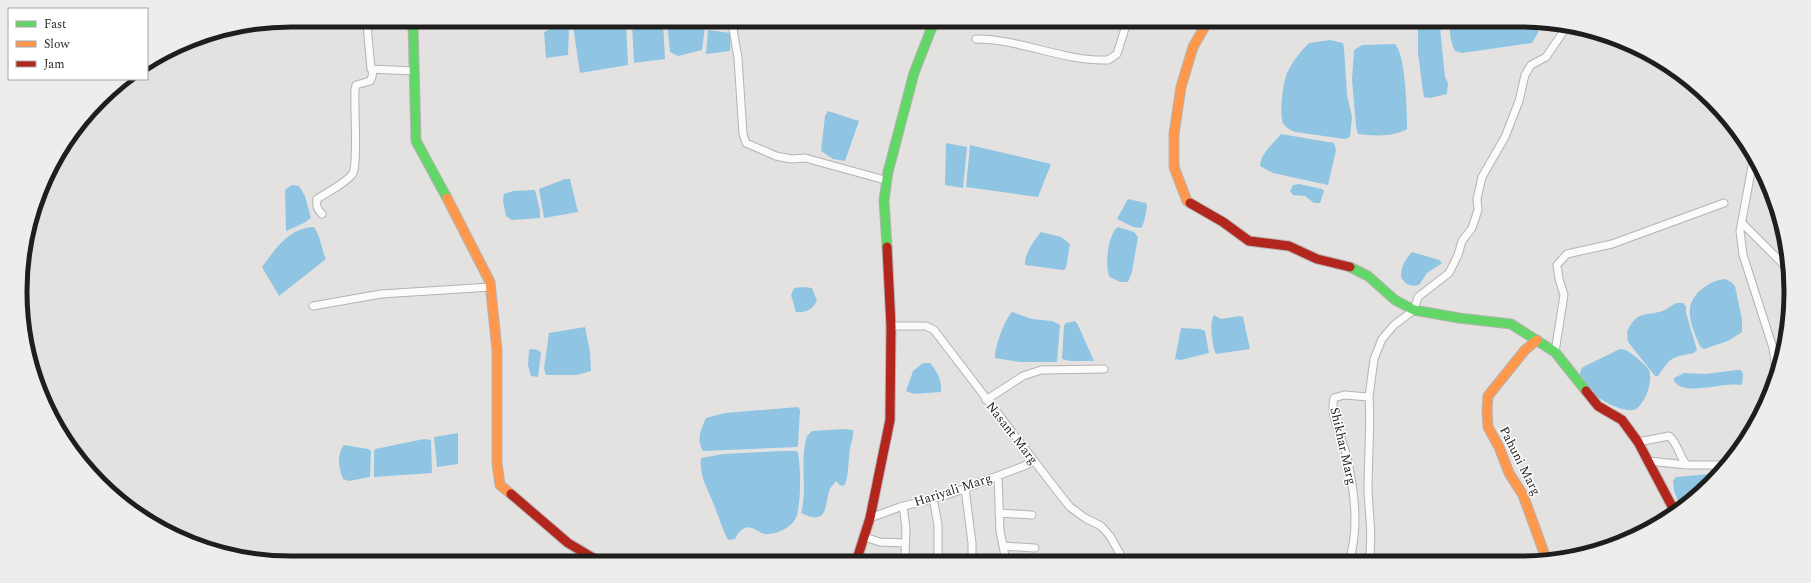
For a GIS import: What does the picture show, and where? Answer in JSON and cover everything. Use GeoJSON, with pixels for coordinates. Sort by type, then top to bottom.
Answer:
{"type":"FeatureCollection","features":[{"type":"Feature","properties":{"kind":"street"},"geometry":{"type":"LineString","coordinates":[[322,214],[318,210],[316,204],[317,198],[348,180],[353,173],[356,159],[356,84],[370,81],[373,69],[371,69],[367,27]]}},
{"type":"Feature","properties":{"kind":"street"},"geometry":{"type":"LineString","coordinates":[[413,27],[413,72],[416,90],[416,141],[449,201],[490,282],[491,287],[497,350],[497,463],[500,486],[568,542],[590,556]]}},
{"type":"Feature","properties":{"kind":"street"},"geometry":{"type":"LineString","coordinates":[[733,27],[738,58],[743,134],[746,143],[776,156],[791,159],[799,157],[805,158],[885,180]]}},
{"type":"Feature","properties":{"kind":"street"},"geometry":{"type":"LineString","coordinates":[[858,556],[870,518],[890,420],[891,326],[884,200],[885,180],[913,74],[932,27]]}},
{"type":"Feature","properties":{"kind":"street"},"geometry":{"type":"LineString","coordinates":[[976,39],[1008,42],[1083,58],[1108,60],[1117,54],[1125,27]]}},
{"type":"Feature","properties":{"kind":"street"},"geometry":{"type":"LineString","coordinates":[[1203,27],[1193,47],[1181,87],[1174,134],[1174,167],[1187,201],[1223,222],[1249,241],[1289,246],[1318,259],[1351,267],[1368,276],[1395,300],[1414,310],[1459,318],[1511,324],[1537,340],[1555,352],[1598,406],[1622,420],[1638,442],[1672,507]]}},
{"type":"Feature","properties":{"kind":"street"},"geometry":{"type":"LineString","coordinates":[[1369,556],[1371,534],[1368,489],[1370,419],[1369,397],[1374,359],[1382,339],[1394,325],[1414,310],[1418,297],[1449,274],[1458,255],[1462,241],[1472,228],[1478,210],[1477,199],[1482,177],[1505,137],[1519,101],[1524,75],[1531,65],[1546,56],[1564,31]]}},
{"type":"Feature","properties":{"kind":"street"},"geometry":{"type":"LineString","coordinates":[[373,69],[413,72]]}},
{"type":"Feature","properties":{"kind":"street"},"geometry":{"type":"LineString","coordinates":[[1752,165],[1740,230],[1743,254],[1773,348],[1775,361]]}},
{"type":"Feature","properties":{"kind":"street"},"geometry":{"type":"LineString","coordinates":[[1555,352],[1564,295],[1557,266],[1566,254],[1612,244],[1724,203]]}},
{"type":"Feature","properties":{"kind":"street"},"geometry":{"type":"LineString","coordinates":[[1742,223],[1782,263]]}},
{"type":"Feature","properties":{"kind":"street"},"geometry":{"type":"LineString","coordinates":[[313,306],[381,294],[491,287]]}},
{"type":"Feature","properties":{"kind":"street","name":"Nasant Marg"},"geometry":{"type":"LineString","coordinates":[[891,326],[926,326],[934,330],[986,400],[1070,507],[1085,518],[1100,526],[1110,536],[1121,556]]}},
{"type":"Feature","properties":{"kind":"street","name":"Pahuni Marg"},"geometry":{"type":"LineString","coordinates":[[1537,340],[1525,350],[1488,396],[1487,410],[1488,427],[1509,473],[1523,495],[1545,555]]}},
{"type":"Feature","properties":{"kind":"street"},"geometry":{"type":"LineString","coordinates":[[986,400],[1023,376],[1041,370],[1104,369]]}},
{"type":"Feature","properties":{"kind":"street","name":"Shikhar Marg"},"geometry":{"type":"LineString","coordinates":[[1350,556],[1354,530],[1353,487],[1346,452],[1333,409],[1333,402],[1334,398],[1344,395],[1369,397]]}},
{"type":"Feature","properties":{"kind":"street"},"geometry":{"type":"LineString","coordinates":[[1638,442],[1669,436],[1674,440],[1681,458],[1687,465]]}},
{"type":"Feature","properties":{"kind":"street","name":"Hariyali Marg"},"geometry":{"type":"LineString","coordinates":[[870,518],[903,506],[965,488],[1034,461]]}},
{"type":"Feature","properties":{"kind":"street"},"geometry":{"type":"LineString","coordinates":[[1649,461],[1687,465],[1719,465]]}},
{"type":"Feature","properties":{"kind":"street"},"geometry":{"type":"LineString","coordinates":[[998,476],[1000,513],[1005,556]]}},
{"type":"Feature","properties":{"kind":"street"},"geometry":{"type":"LineString","coordinates":[[965,488],[972,543],[972,556]]}},
{"type":"Feature","properties":{"kind":"street"},"geometry":{"type":"LineString","coordinates":[[933,498],[938,525],[938,556]]}},
{"type":"Feature","properties":{"kind":"street"},"geometry":{"type":"LineString","coordinates":[[903,506],[906,528],[905,555]]}},
{"type":"Feature","properties":{"kind":"street"},"geometry":{"type":"LineString","coordinates":[[1000,513],[1032,515]]}},
{"type":"Feature","properties":{"kind":"street"},"geometry":{"type":"LineString","coordinates":[[864,538],[880,542],[905,543]]}},
{"type":"Feature","properties":{"kind":"street"},"geometry":{"type":"LineString","coordinates":[[1004,546],[1035,548]]}},
{"type":"Feature","properties":{"kind":"water"},"geometry":{"type":"Polygon","coordinates":[[[573,27],[626,27],[628,65],[580,73],[573,27]]]}},
{"type":"Feature","properties":{"kind":"water"},"geometry":{"type":"Polygon","coordinates":[[[632,27],[663,27],[665,59],[634,63],[632,27]]]}},
{"type":"Feature","properties":{"kind":"water"},"geometry":{"type":"Polygon","coordinates":[[[667,27],[705,27],[702,50],[678,56],[670,52],[667,27]]]}},
{"type":"Feature","properties":{"kind":"water"},"geometry":{"type":"Polygon","coordinates":[[[1418,27],[1440,27],[1445,77],[1448,83],[1447,94],[1430,98],[1424,97],[1418,53],[1418,27]]]}},
{"type":"Feature","properties":{"kind":"water"},"geometry":{"type":"Polygon","coordinates":[[[1450,27],[1538,28],[1538,33],[1532,43],[1462,53],[1455,51],[1451,40],[1450,27]]]}},
{"type":"Feature","properties":{"kind":"water"},"geometry":{"type":"Polygon","coordinates":[[[553,28],[569,29],[568,55],[546,58],[544,32],[553,28]]]}},
{"type":"Feature","properties":{"kind":"water"},"geometry":{"type":"Polygon","coordinates":[[[708,30],[731,33],[730,51],[706,54],[708,30]]]}},
{"type":"Feature","properties":{"kind":"water"},"geometry":{"type":"Polygon","coordinates":[[[1330,40],[1343,43],[1344,48],[1347,94],[1352,117],[1350,137],[1345,139],[1295,132],[1285,126],[1282,118],[1281,105],[1287,73],[1300,53],[1309,43],[1330,40]]]}},
{"type":"Feature","properties":{"kind":"water"},"geometry":{"type":"Polygon","coordinates":[[[1395,44],[1399,50],[1404,71],[1407,129],[1390,135],[1358,134],[1356,127],[1352,80],[1354,50],[1362,45],[1395,44]]]}},
{"type":"Feature","properties":{"kind":"water"},"geometry":{"type":"Polygon","coordinates":[[[828,111],[859,121],[845,161],[833,159],[821,151],[825,116],[828,111]]]}},
{"type":"Feature","properties":{"kind":"water"},"geometry":{"type":"Polygon","coordinates":[[[1281,134],[1334,143],[1336,150],[1328,185],[1273,173],[1260,166],[1265,153],[1281,134]]]}},
{"type":"Feature","properties":{"kind":"water"},"geometry":{"type":"Polygon","coordinates":[[[946,143],[967,147],[963,188],[945,185],[946,143]]]}},
{"type":"Feature","properties":{"kind":"water"},"geometry":{"type":"Polygon","coordinates":[[[970,145],[1051,164],[1038,197],[966,187],[970,145]]]}},
{"type":"Feature","properties":{"kind":"water"},"geometry":{"type":"Polygon","coordinates":[[[565,179],[570,179],[578,212],[544,218],[539,189],[565,179]]]}},
{"type":"Feature","properties":{"kind":"water"},"geometry":{"type":"Polygon","coordinates":[[[1299,184],[1322,189],[1324,191],[1320,203],[1314,203],[1305,196],[1293,195],[1290,191],[1293,185],[1299,184]]]}},
{"type":"Feature","properties":{"kind":"water"},"geometry":{"type":"Polygon","coordinates":[[[292,185],[299,186],[305,196],[311,218],[304,223],[286,231],[285,190],[292,185]]]}},
{"type":"Feature","properties":{"kind":"water"},"geometry":{"type":"Polygon","coordinates":[[[535,190],[540,210],[540,218],[512,220],[506,216],[503,201],[504,194],[513,191],[535,190]]]}},
{"type":"Feature","properties":{"kind":"water"},"geometry":{"type":"Polygon","coordinates":[[[1128,199],[1146,203],[1147,207],[1141,228],[1133,227],[1117,219],[1128,199]]]}},
{"type":"Feature","properties":{"kind":"water"},"geometry":{"type":"Polygon","coordinates":[[[314,227],[326,259],[279,296],[262,267],[278,246],[290,235],[305,228],[314,227]]]}},
{"type":"Feature","properties":{"kind":"water"},"geometry":{"type":"Polygon","coordinates":[[[1118,227],[1134,232],[1138,237],[1132,272],[1128,282],[1120,282],[1110,277],[1108,273],[1107,259],[1109,243],[1118,227]]]}},
{"type":"Feature","properties":{"kind":"water"},"geometry":{"type":"Polygon","coordinates":[[[1041,232],[1061,237],[1070,244],[1066,268],[1063,270],[1025,265],[1026,256],[1041,232]]]}},
{"type":"Feature","properties":{"kind":"water"},"geometry":{"type":"Polygon","coordinates":[[[1412,252],[1439,260],[1442,263],[1427,273],[1419,285],[1416,286],[1408,285],[1401,277],[1404,263],[1412,252]]]}},
{"type":"Feature","properties":{"kind":"water"},"geometry":{"type":"Polygon","coordinates":[[[1725,279],[1735,286],[1742,320],[1742,332],[1728,341],[1704,349],[1699,344],[1695,334],[1690,312],[1691,303],[1703,288],[1714,282],[1725,279]]]}},
{"type":"Feature","properties":{"kind":"water"},"geometry":{"type":"Polygon","coordinates":[[[794,288],[812,288],[817,301],[813,307],[808,310],[796,312],[791,295],[794,288]]]}},
{"type":"Feature","properties":{"kind":"water"},"geometry":{"type":"Polygon","coordinates":[[[1676,303],[1683,303],[1686,306],[1686,313],[1697,350],[1694,353],[1673,358],[1658,376],[1655,376],[1628,342],[1627,332],[1635,320],[1639,317],[1665,310],[1676,303]]]}},
{"type":"Feature","properties":{"kind":"water"},"geometry":{"type":"Polygon","coordinates":[[[1012,312],[1032,319],[1052,321],[1060,325],[1057,362],[1020,362],[995,358],[1000,334],[1012,312]]]}},
{"type":"Feature","properties":{"kind":"water"},"geometry":{"type":"Polygon","coordinates":[[[1214,315],[1221,319],[1239,316],[1243,317],[1250,349],[1216,354],[1213,346],[1212,334],[1212,318],[1214,315]]]}},
{"type":"Feature","properties":{"kind":"water"},"geometry":{"type":"Polygon","coordinates":[[[1075,321],[1094,361],[1070,361],[1062,359],[1064,326],[1066,323],[1075,321]]]}},
{"type":"Feature","properties":{"kind":"water"},"geometry":{"type":"Polygon","coordinates":[[[585,327],[590,352],[591,371],[576,375],[546,375],[544,369],[549,333],[585,327]]]}},
{"type":"Feature","properties":{"kind":"water"},"geometry":{"type":"Polygon","coordinates":[[[1181,328],[1200,329],[1205,331],[1209,353],[1181,360],[1175,359],[1181,328]]]}},
{"type":"Feature","properties":{"kind":"water"},"geometry":{"type":"Polygon","coordinates":[[[1620,349],[1625,350],[1636,357],[1649,370],[1650,380],[1648,391],[1643,402],[1636,409],[1629,410],[1609,404],[1589,390],[1583,382],[1580,374],[1583,367],[1620,349]]]}},
{"type":"Feature","properties":{"kind":"water"},"geometry":{"type":"Polygon","coordinates":[[[529,350],[538,350],[541,353],[538,377],[531,376],[528,365],[529,350]]]}},
{"type":"Feature","properties":{"kind":"water"},"geometry":{"type":"Polygon","coordinates":[[[923,363],[930,363],[935,369],[940,380],[941,392],[914,394],[906,391],[913,371],[923,363]]]}},
{"type":"Feature","properties":{"kind":"water"},"geometry":{"type":"Polygon","coordinates":[[[1741,370],[1743,374],[1742,384],[1740,385],[1695,389],[1679,386],[1674,381],[1674,378],[1684,373],[1706,374],[1741,370]]]}},
{"type":"Feature","properties":{"kind":"water"},"geometry":{"type":"Polygon","coordinates":[[[798,407],[800,410],[797,447],[703,451],[701,447],[700,434],[706,418],[725,413],[798,407]]]}},
{"type":"Feature","properties":{"kind":"water"},"geometry":{"type":"Polygon","coordinates":[[[844,429],[853,430],[845,485],[841,486],[836,481],[830,489],[826,507],[821,516],[810,517],[801,513],[804,494],[804,455],[807,436],[812,431],[844,429]]]}},
{"type":"Feature","properties":{"kind":"water"},"geometry":{"type":"Polygon","coordinates":[[[458,433],[458,464],[437,467],[434,437],[458,433]]]}},
{"type":"Feature","properties":{"kind":"water"},"geometry":{"type":"Polygon","coordinates":[[[424,439],[431,440],[432,473],[374,477],[375,449],[424,439]]]}},
{"type":"Feature","properties":{"kind":"water"},"geometry":{"type":"Polygon","coordinates":[[[344,445],[368,449],[371,451],[370,477],[349,481],[343,479],[339,466],[339,457],[341,449],[344,445]]]}},
{"type":"Feature","properties":{"kind":"water"},"geometry":{"type":"Polygon","coordinates":[[[796,451],[798,453],[800,468],[800,493],[797,515],[795,519],[788,527],[779,532],[765,534],[748,527],[740,531],[735,539],[728,540],[704,483],[701,471],[701,458],[723,454],[796,451]]]}},
{"type":"Feature","properties":{"kind":"water"},"geometry":{"type":"Polygon","coordinates":[[[1711,474],[1679,503],[1674,491],[1673,481],[1676,477],[1711,474]]]}},
{"type":"Feature","properties":{"kind":"traffic: fast"},"geometry":{"type":"LineString","coordinates":[[413,27],[416,141],[447,198]]}},
{"type":"Feature","properties":{"kind":"traffic: fast"},"geometry":{"type":"LineString","coordinates":[[887,247],[884,200],[888,172],[914,73],[932,27]]}},
{"type":"Feature","properties":{"kind":"traffic: fast"},"geometry":{"type":"LineString","coordinates":[[1350,267],[1368,276],[1395,300],[1414,310],[1459,318],[1511,324],[1555,352],[1586,391]]}},
{"type":"Feature","properties":{"kind":"traffic: slow"},"geometry":{"type":"LineString","coordinates":[[1190,203],[1187,201],[1174,167],[1174,134],[1181,87],[1193,47],[1205,27]]}},
{"type":"Feature","properties":{"kind":"traffic: slow"},"geometry":{"type":"LineString","coordinates":[[447,198],[490,282],[497,350],[497,463],[500,485],[511,494]]}},
{"type":"Feature","properties":{"kind":"traffic: slow"},"geometry":{"type":"LineString","coordinates":[[1537,340],[1525,350],[1488,396],[1487,410],[1488,427],[1499,447],[1509,473],[1523,495],[1545,555]]}},
{"type":"Feature","properties":{"kind":"traffic: jam"},"geometry":{"type":"LineString","coordinates":[[1190,203],[1223,222],[1249,241],[1289,246],[1317,259],[1350,267]]}},
{"type":"Feature","properties":{"kind":"traffic: jam"},"geometry":{"type":"LineString","coordinates":[[858,556],[870,518],[890,420],[891,326],[887,247]]}},
{"type":"Feature","properties":{"kind":"traffic: jam"},"geometry":{"type":"LineString","coordinates":[[1586,391],[1598,406],[1622,420],[1638,442],[1672,507]]}},
{"type":"Feature","properties":{"kind":"traffic: jam"},"geometry":{"type":"LineString","coordinates":[[511,494],[568,543],[590,556]]}}]}
